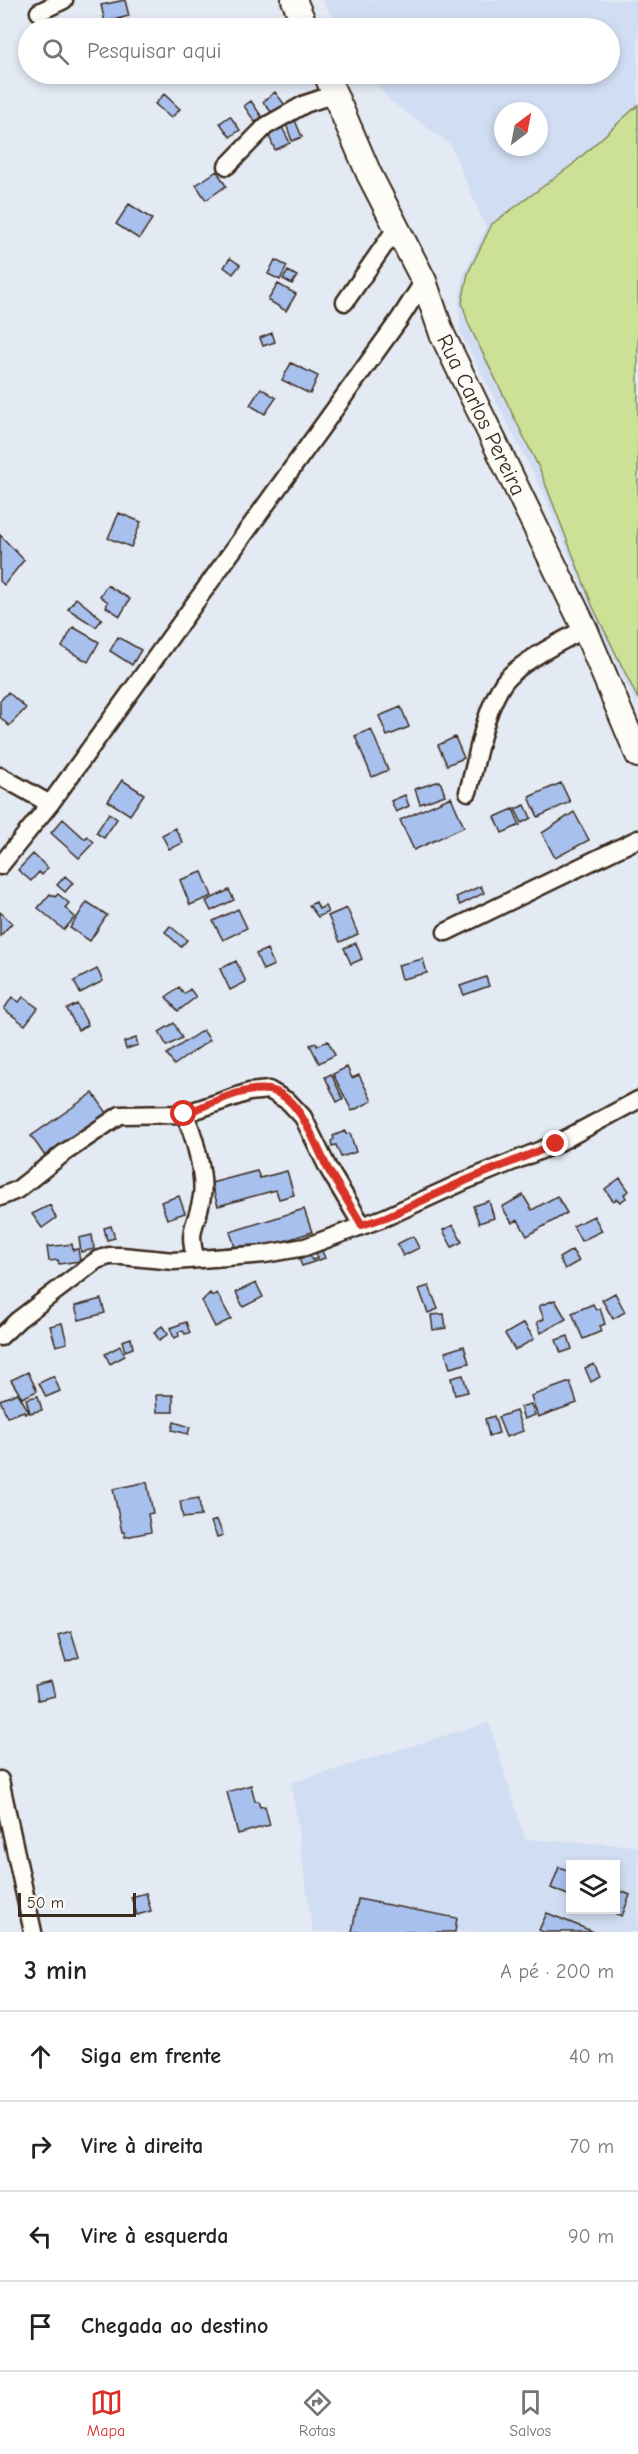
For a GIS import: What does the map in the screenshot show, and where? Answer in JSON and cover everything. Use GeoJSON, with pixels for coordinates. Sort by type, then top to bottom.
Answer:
{"type":"FeatureCollection","features":[{"type":"Feature","properties":{"kind":"main road"},"geometry":{"type":"LineString","coordinates":[[294,0],[302,18]]}},
{"type":"Feature","properties":{"kind":"main road","name":"Rua Carlos Pereira"},"geometry":{"type":"LineString","coordinates":[[330,84],[369,174],[424,281],[442,334],[585,629],[638,755]]}},
{"type":"Feature","properties":{"kind":"street"},"geometry":{"type":"LineString","coordinates":[[39,12],[64,0]]}},
{"type":"Feature","properties":{"kind":"street"},"geometry":{"type":"LineString","coordinates":[[227,166],[266,126],[305,104],[330,84]]}},
{"type":"Feature","properties":{"kind":"street"},"geometry":{"type":"LineString","coordinates":[[345,302],[397,227]]}},
{"type":"Feature","properties":{"kind":"street"},"geometry":{"type":"LineString","coordinates":[[0,866],[50,804],[399,320],[424,281]]}},
{"type":"Feature","properties":{"kind":"street"},"geometry":{"type":"LineString","coordinates":[[468,792],[488,721],[505,681],[554,645],[585,629]]}},
{"type":"Feature","properties":{"kind":"street"},"geometry":{"type":"LineString","coordinates":[[0,776],[50,804]]}},
{"type":"Feature","properties":{"kind":"street"},"geometry":{"type":"LineString","coordinates":[[446,932],[638,839]]}},
{"type":"Feature","properties":{"kind":"street"},"geometry":{"type":"LineString","coordinates":[[0,1197],[17,1190],[64,1153],[120,1115],[184,1114],[249,1092],[269,1090],[280,1095],[303,1117],[328,1168],[362,1225]]}},
{"type":"Feature","properties":{"kind":"street"},"geometry":{"type":"LineString","coordinates":[[0,1337],[18,1320],[97,1260],[122,1256],[174,1261],[265,1254],[305,1247],[386,1217],[467,1180],[556,1144],[638,1100]]}},
{"type":"Feature","properties":{"kind":"street"},"geometry":{"type":"LineString","coordinates":[[184,1114],[190,1125],[203,1194],[192,1228],[191,1243],[196,1259]]}},
{"type":"Feature","properties":{"kind":"street"},"geometry":{"type":"LineString","coordinates":[[0,1780],[33,1932]]}},
{"type":"Feature","properties":{"kind":"shaded area"},"geometry":{"type":"Polygon","coordinates":[[[322,0],[638,0],[638,708],[593,614],[544,494],[460,332],[459,300],[463,275],[486,228],[450,144],[389,100],[377,84],[620,84],[620,18],[334,18],[322,0]]]}},
{"type":"Feature","properties":{"kind":"shaded area"},"geometry":{"type":"Polygon","coordinates":[[[489,1722],[525,1839],[638,1846],[638,1932],[313,1932],[291,1783],[489,1722]]]}},
{"type":"Feature","properties":{"kind":"green space"},"geometry":{"type":"Polygon","coordinates":[[[638,105],[638,699],[593,607],[540,470],[468,323],[462,302],[468,273],[492,224],[572,165],[638,105]]]}},
{"type":"Feature","properties":{"kind":"building"},"geometry":{"type":"Polygon","coordinates":[[[125,0],[129,16],[104,18],[101,5],[125,0]]]}},
{"type":"Feature","properties":{"kind":"building"},"geometry":{"type":"Polygon","coordinates":[[[275,92],[285,105],[273,114],[263,102],[275,92]]]}},
{"type":"Feature","properties":{"kind":"building"},"geometry":{"type":"Polygon","coordinates":[[[164,94],[180,109],[171,118],[155,104],[164,94]]]}},
{"type":"Feature","properties":{"kind":"building"},"geometry":{"type":"Polygon","coordinates":[[[251,101],[262,117],[255,122],[244,106],[251,101]]]}},
{"type":"Feature","properties":{"kind":"building"},"geometry":{"type":"Polygon","coordinates":[[[230,116],[240,130],[230,137],[220,123],[230,116]]]}},
{"type":"Feature","properties":{"kind":"building"},"geometry":{"type":"Polygon","coordinates":[[[294,118],[302,137],[292,141],[285,121],[294,118]]]}},
{"type":"Feature","properties":{"kind":"building"},"geometry":{"type":"Polygon","coordinates":[[[280,123],[290,143],[275,150],[266,129],[280,123]]]}},
{"type":"Feature","properties":{"kind":"building"},"geometry":{"type":"Polygon","coordinates":[[[217,171],[226,186],[206,200],[196,185],[217,171]]]}},
{"type":"Feature","properties":{"kind":"building"},"geometry":{"type":"Polygon","coordinates":[[[129,204],[152,219],[139,239],[116,224],[129,204]]]}},
{"type":"Feature","properties":{"kind":"building"},"geometry":{"type":"Polygon","coordinates":[[[230,258],[240,265],[233,274],[224,267],[230,258]]]}},
{"type":"Feature","properties":{"kind":"building"},"geometry":{"type":"Polygon","coordinates":[[[275,260],[287,266],[280,280],[268,274],[275,260]]]}},
{"type":"Feature","properties":{"kind":"building"},"geometry":{"type":"Polygon","coordinates":[[[288,271],[297,276],[292,284],[283,279],[288,271]]]}},
{"type":"Feature","properties":{"kind":"building"},"geometry":{"type":"Polygon","coordinates":[[[278,284],[296,294],[286,311],[268,300],[278,284]]]}},
{"type":"Feature","properties":{"kind":"building"},"geometry":{"type":"Polygon","coordinates":[[[272,333],[275,342],[263,346],[260,338],[272,333]]]}},
{"type":"Feature","properties":{"kind":"building"},"geometry":{"type":"Polygon","coordinates":[[[291,363],[318,376],[310,394],[282,380],[291,363]]]}},
{"type":"Feature","properties":{"kind":"building"},"geometry":{"type":"Polygon","coordinates":[[[261,388],[276,398],[265,414],[250,405],[261,388]]]}},
{"type":"Feature","properties":{"kind":"building"},"geometry":{"type":"Polygon","coordinates":[[[119,513],[141,522],[131,547],[108,538],[119,513]]]}},
{"type":"Feature","properties":{"kind":"building"},"geometry":{"type":"Polygon","coordinates":[[[0,535],[24,560],[4,585],[0,581],[0,535]]]}},
{"type":"Feature","properties":{"kind":"building"},"geometry":{"type":"Polygon","coordinates":[[[107,585],[130,599],[120,616],[106,607],[108,602],[100,596],[107,585]]]}},
{"type":"Feature","properties":{"kind":"building"},"geometry":{"type":"Polygon","coordinates":[[[76,598],[102,619],[96,627],[68,609],[76,598]]]}},
{"type":"Feature","properties":{"kind":"building"},"geometry":{"type":"Polygon","coordinates":[[[73,627],[99,642],[88,662],[62,647],[73,627]]]}},
{"type":"Feature","properties":{"kind":"building"},"geometry":{"type":"Polygon","coordinates":[[[118,637],[141,650],[132,665],[110,651],[118,637]]]}},
{"type":"Feature","properties":{"kind":"building"},"geometry":{"type":"Polygon","coordinates":[[[8,692],[26,708],[9,726],[0,717],[0,701],[8,692]]]}},
{"type":"Feature","properties":{"kind":"building"},"geometry":{"type":"Polygon","coordinates":[[[401,707],[409,727],[387,736],[379,716],[401,707]]]}},
{"type":"Feature","properties":{"kind":"building"},"geometry":{"type":"Polygon","coordinates":[[[371,729],[388,770],[372,777],[355,736],[371,729]]]}},
{"type":"Feature","properties":{"kind":"building"},"geometry":{"type":"Polygon","coordinates":[[[455,737],[464,758],[447,765],[438,745],[455,737]]]}},
{"type":"Feature","properties":{"kind":"building"},"geometry":{"type":"Polygon","coordinates":[[[122,780],[144,794],[130,815],[108,801],[122,780]]]}},
{"type":"Feature","properties":{"kind":"building"},"geometry":{"type":"Polygon","coordinates":[[[440,781],[445,795],[420,804],[415,789],[440,781]]]}},
{"type":"Feature","properties":{"kind":"building"},"geometry":{"type":"Polygon","coordinates":[[[561,783],[570,802],[538,817],[529,797],[561,783]]]}},
{"type":"Feature","properties":{"kind":"building"},"geometry":{"type":"Polygon","coordinates":[[[405,795],[409,806],[396,812],[391,801],[405,795]]]}},
{"type":"Feature","properties":{"kind":"building"},"geometry":{"type":"Polygon","coordinates":[[[451,797],[464,827],[414,850],[400,820],[451,797]]]}},
{"type":"Feature","properties":{"kind":"building"},"geometry":{"type":"Polygon","coordinates":[[[525,805],[531,818],[522,823],[515,809],[525,805]]]}},
{"type":"Feature","properties":{"kind":"building"},"geometry":{"type":"Polygon","coordinates":[[[513,809],[520,825],[502,833],[495,817],[513,809]]]}},
{"type":"Feature","properties":{"kind":"building"},"geometry":{"type":"Polygon","coordinates":[[[574,812],[589,840],[555,858],[542,833],[574,812]]]}},
{"type":"Feature","properties":{"kind":"building"},"geometry":{"type":"Polygon","coordinates":[[[109,813],[117,819],[104,838],[96,833],[109,813]]]}},
{"type":"Feature","properties":{"kind":"building"},"geometry":{"type":"Polygon","coordinates":[[[63,819],[85,839],[87,836],[94,842],[79,858],[51,833],[63,819]]]}},
{"type":"Feature","properties":{"kind":"building"},"geometry":{"type":"Polygon","coordinates":[[[175,828],[183,843],[169,849],[162,835],[175,828]]]}},
{"type":"Feature","properties":{"kind":"building"},"geometry":{"type":"Polygon","coordinates":[[[33,854],[48,868],[42,875],[39,872],[31,881],[18,870],[33,854]]]}},
{"type":"Feature","properties":{"kind":"building"},"geometry":{"type":"Polygon","coordinates":[[[202,872],[212,896],[190,905],[180,880],[202,872]]]}},
{"type":"Feature","properties":{"kind":"building"},"geometry":{"type":"Polygon","coordinates":[[[65,876],[73,883],[65,892],[57,885],[65,876]]]}},
{"type":"Feature","properties":{"kind":"building"},"geometry":{"type":"Polygon","coordinates":[[[481,886],[484,893],[460,905],[456,897],[481,886]]]}},
{"type":"Feature","properties":{"kind":"building"},"geometry":{"type":"Polygon","coordinates":[[[229,890],[234,900],[211,911],[206,901],[229,890]]]}},
{"type":"Feature","properties":{"kind":"building"},"geometry":{"type":"Polygon","coordinates":[[[50,894],[55,897],[58,894],[69,903],[65,908],[75,917],[64,930],[38,908],[50,894]]]}},
{"type":"Feature","properties":{"kind":"building"},"geometry":{"type":"Polygon","coordinates":[[[87,902],[107,915],[90,941],[70,928],[87,902]]]}},
{"type":"Feature","properties":{"kind":"building"},"geometry":{"type":"Polygon","coordinates":[[[316,902],[319,909],[325,906],[328,912],[318,917],[309,905],[316,902]]]}},
{"type":"Feature","properties":{"kind":"building"},"geometry":{"type":"Polygon","coordinates":[[[347,908],[358,934],[340,942],[328,916],[347,908]]]}},
{"type":"Feature","properties":{"kind":"building"},"geometry":{"type":"Polygon","coordinates":[[[238,909],[247,928],[223,940],[213,921],[238,909]]]}},
{"type":"Feature","properties":{"kind":"building"},"geometry":{"type":"Polygon","coordinates":[[[0,912],[12,923],[0,936],[0,912]]]}},
{"type":"Feature","properties":{"kind":"building"},"geometry":{"type":"Polygon","coordinates":[[[170,926],[187,940],[181,947],[165,932],[170,926]]]}},
{"type":"Feature","properties":{"kind":"building"},"geometry":{"type":"Polygon","coordinates":[[[356,943],[362,959],[351,964],[344,948],[356,943]]]}},
{"type":"Feature","properties":{"kind":"building"},"geometry":{"type":"Polygon","coordinates":[[[267,949],[274,965],[263,970],[256,954],[267,949]]]}},
{"type":"Feature","properties":{"kind":"building"},"geometry":{"type":"Polygon","coordinates":[[[423,959],[427,973],[402,979],[398,965],[423,959]]]}},
{"type":"Feature","properties":{"kind":"building"},"geometry":{"type":"Polygon","coordinates":[[[236,961],[246,982],[230,990],[220,969],[236,961]]]}},
{"type":"Feature","properties":{"kind":"building"},"geometry":{"type":"Polygon","coordinates":[[[97,969],[103,981],[80,993],[74,981],[97,969]]]}},
{"type":"Feature","properties":{"kind":"building"},"geometry":{"type":"Polygon","coordinates":[[[486,977],[489,986],[464,995],[460,986],[486,977]]]}},
{"type":"Feature","properties":{"kind":"building"},"geometry":{"type":"Polygon","coordinates":[[[179,987],[184,994],[190,989],[196,997],[178,1011],[166,997],[179,987]]]}},
{"type":"Feature","properties":{"kind":"building"},"geometry":{"type":"Polygon","coordinates":[[[12,997],[19,1002],[23,997],[38,1008],[25,1025],[4,1009],[12,997]]]}},
{"type":"Feature","properties":{"kind":"building"},"geometry":{"type":"Polygon","coordinates":[[[77,1004],[88,1025],[78,1030],[67,1009],[77,1004]]]}},
{"type":"Feature","properties":{"kind":"building"},"geometry":{"type":"Polygon","coordinates":[[[174,1023],[182,1038],[167,1046],[159,1032],[174,1023]]]}},
{"type":"Feature","properties":{"kind":"building"},"geometry":{"type":"Polygon","coordinates":[[[203,1030],[210,1040],[174,1065],[167,1054],[203,1030]]]}},
{"type":"Feature","properties":{"kind":"building"},"geometry":{"type":"Polygon","coordinates":[[[136,1038],[138,1045],[126,1049],[124,1042],[136,1038]]]}},
{"type":"Feature","properties":{"kind":"building"},"geometry":{"type":"Polygon","coordinates":[[[328,1041],[335,1055],[319,1063],[310,1045],[316,1043],[317,1046],[328,1041]]]}},
{"type":"Feature","properties":{"kind":"building"},"geometry":{"type":"Polygon","coordinates":[[[347,1067],[352,1078],[359,1075],[372,1101],[352,1111],[333,1074],[347,1067]]]}},
{"type":"Feature","properties":{"kind":"building"},"geometry":{"type":"Polygon","coordinates":[[[331,1074],[343,1099],[337,1102],[325,1077],[331,1074]]]}},
{"type":"Feature","properties":{"kind":"building"},"geometry":{"type":"Polygon","coordinates":[[[93,1093],[107,1113],[45,1156],[31,1136],[93,1093]]]}},
{"type":"Feature","properties":{"kind":"building"},"geometry":{"type":"Polygon","coordinates":[[[345,1131],[346,1134],[350,1133],[356,1152],[341,1157],[336,1145],[332,1146],[331,1141],[334,1139],[333,1136],[345,1131]]]}},
{"type":"Feature","properties":{"kind":"building"},"geometry":{"type":"Polygon","coordinates":[[[257,1171],[260,1178],[287,1171],[294,1195],[279,1199],[276,1190],[218,1206],[211,1183],[257,1171]]]}},
{"type":"Feature","properties":{"kind":"building"},"geometry":{"type":"Polygon","coordinates":[[[620,1178],[629,1191],[624,1194],[626,1198],[620,1202],[617,1199],[613,1201],[605,1189],[620,1178]]]}},
{"type":"Feature","properties":{"kind":"building"},"geometry":{"type":"Polygon","coordinates":[[[523,1195],[532,1210],[557,1196],[567,1213],[527,1236],[518,1220],[512,1223],[502,1207],[523,1195]]]}},
{"type":"Feature","properties":{"kind":"building"},"geometry":{"type":"Polygon","coordinates":[[[179,1196],[185,1213],[167,1219],[161,1202],[179,1196]]]}},
{"type":"Feature","properties":{"kind":"building"},"geometry":{"type":"Polygon","coordinates":[[[489,1201],[494,1218],[479,1223],[473,1206],[489,1201]]]}},
{"type":"Feature","properties":{"kind":"building"},"geometry":{"type":"Polygon","coordinates":[[[50,1205],[56,1218],[42,1228],[32,1214],[50,1205]]]}},
{"type":"Feature","properties":{"kind":"building"},"geometry":{"type":"Polygon","coordinates":[[[304,1209],[312,1232],[238,1256],[230,1232],[304,1209]]]}},
{"type":"Feature","properties":{"kind":"building"},"geometry":{"type":"Polygon","coordinates":[[[594,1216],[602,1231],[581,1241],[573,1226],[594,1216]]]}},
{"type":"Feature","properties":{"kind":"building"},"geometry":{"type":"Polygon","coordinates":[[[453,1225],[462,1242],[452,1247],[443,1230],[453,1225]]]}},
{"type":"Feature","properties":{"kind":"building"},"geometry":{"type":"Polygon","coordinates":[[[111,1226],[115,1238],[107,1240],[104,1228],[111,1226]]]}},
{"type":"Feature","properties":{"kind":"building"},"geometry":{"type":"Polygon","coordinates":[[[92,1235],[94,1249],[81,1252],[79,1238],[92,1235]]]}},
{"type":"Feature","properties":{"kind":"building"},"geometry":{"type":"Polygon","coordinates":[[[413,1236],[419,1248],[403,1256],[397,1244],[413,1236]]]}},
{"type":"Feature","properties":{"kind":"building"},"geometry":{"type":"Polygon","coordinates":[[[72,1244],[73,1250],[78,1249],[80,1261],[59,1264],[58,1260],[49,1261],[47,1247],[72,1244]]]}},
{"type":"Feature","properties":{"kind":"building"},"geometry":{"type":"Polygon","coordinates":[[[572,1250],[579,1261],[565,1269],[559,1258],[572,1250]]]}},
{"type":"Feature","properties":{"kind":"building"},"geometry":{"type":"Polygon","coordinates":[[[322,1251],[325,1258],[302,1266],[299,1259],[310,1255],[312,1260],[318,1258],[316,1253],[322,1251]]]}},
{"type":"Feature","properties":{"kind":"building"},"geometry":{"type":"Polygon","coordinates":[[[256,1283],[263,1297],[243,1307],[236,1292],[256,1283]]]}},
{"type":"Feature","properties":{"kind":"building"},"geometry":{"type":"Polygon","coordinates":[[[429,1286],[438,1309],[428,1313],[419,1289],[429,1286]]]}},
{"type":"Feature","properties":{"kind":"building"},"geometry":{"type":"Polygon","coordinates":[[[210,1293],[212,1296],[217,1293],[231,1319],[215,1327],[202,1301],[210,1293]]]}},
{"type":"Feature","properties":{"kind":"building"},"geometry":{"type":"Polygon","coordinates":[[[615,1293],[625,1312],[613,1319],[602,1300],[615,1293]]]}},
{"type":"Feature","properties":{"kind":"building"},"geometry":{"type":"Polygon","coordinates":[[[101,1299],[105,1313],[79,1320],[75,1306],[101,1299]]]}},
{"type":"Feature","properties":{"kind":"building"},"geometry":{"type":"Polygon","coordinates":[[[555,1300],[566,1319],[541,1333],[537,1322],[544,1319],[539,1306],[555,1300]]]}},
{"type":"Feature","properties":{"kind":"building"},"geometry":{"type":"Polygon","coordinates":[[[593,1304],[596,1310],[600,1308],[605,1324],[600,1326],[602,1331],[583,1339],[572,1313],[593,1304]]]}},
{"type":"Feature","properties":{"kind":"building"},"geometry":{"type":"Polygon","coordinates":[[[444,1314],[446,1328],[433,1330],[431,1315],[444,1314]]]}},
{"type":"Feature","properties":{"kind":"building"},"geometry":{"type":"Polygon","coordinates":[[[186,1322],[190,1333],[178,1332],[179,1336],[174,1338],[170,1328],[186,1322]]]}},
{"type":"Feature","properties":{"kind":"building"},"geometry":{"type":"Polygon","coordinates":[[[62,1323],[67,1343],[56,1346],[50,1326],[62,1323]]]}},
{"type":"Feature","properties":{"kind":"building"},"geometry":{"type":"Polygon","coordinates":[[[524,1323],[534,1339],[515,1350],[505,1334],[524,1323]]]}},
{"type":"Feature","properties":{"kind":"building"},"geometry":{"type":"Polygon","coordinates":[[[162,1326],[168,1334],[159,1340],[154,1332],[162,1326]]]}},
{"type":"Feature","properties":{"kind":"building"},"geometry":{"type":"Polygon","coordinates":[[[568,1336],[572,1349],[561,1353],[556,1340],[568,1336]]]}},
{"type":"Feature","properties":{"kind":"building"},"geometry":{"type":"Polygon","coordinates":[[[131,1338],[133,1348],[125,1351],[122,1341],[131,1338]]]}},
{"type":"Feature","properties":{"kind":"building"},"geometry":{"type":"Polygon","coordinates":[[[120,1346],[125,1356],[110,1364],[105,1354],[120,1346]]]}},
{"type":"Feature","properties":{"kind":"building"},"geometry":{"type":"Polygon","coordinates":[[[464,1346],[469,1363],[450,1368],[445,1352],[464,1346]]]}},
{"type":"Feature","properties":{"kind":"building"},"geometry":{"type":"Polygon","coordinates":[[[594,1364],[600,1377],[591,1382],[585,1368],[594,1364]]]}},
{"type":"Feature","properties":{"kind":"building"},"geometry":{"type":"Polygon","coordinates":[[[28,1372],[37,1391],[22,1398],[11,1380],[28,1372]]]}},
{"type":"Feature","properties":{"kind":"building"},"geometry":{"type":"Polygon","coordinates":[[[463,1375],[468,1392],[455,1395],[451,1378],[463,1375]]]}},
{"type":"Feature","properties":{"kind":"building"},"geometry":{"type":"Polygon","coordinates":[[[54,1376],[60,1391],[46,1397],[39,1383],[54,1376]]]}},
{"type":"Feature","properties":{"kind":"building"},"geometry":{"type":"Polygon","coordinates":[[[570,1382],[577,1403],[538,1417],[531,1396],[570,1382]]]}},
{"type":"Feature","properties":{"kind":"building"},"geometry":{"type":"Polygon","coordinates":[[[18,1393],[29,1412],[25,1414],[24,1411],[7,1417],[0,1400],[18,1393]]]}},
{"type":"Feature","properties":{"kind":"building"},"geometry":{"type":"Polygon","coordinates":[[[156,1395],[173,1395],[173,1412],[157,1412],[156,1395]]]}},
{"type":"Feature","properties":{"kind":"building"},"geometry":{"type":"Polygon","coordinates":[[[38,1396],[42,1410],[30,1413],[26,1399],[38,1396]]]}},
{"type":"Feature","properties":{"kind":"building"},"geometry":{"type":"Polygon","coordinates":[[[531,1404],[535,1415],[524,1419],[520,1407],[531,1404]]]}},
{"type":"Feature","properties":{"kind":"building"},"geometry":{"type":"Polygon","coordinates":[[[516,1411],[523,1431],[506,1437],[498,1417],[516,1411]]]}},
{"type":"Feature","properties":{"kind":"building"},"geometry":{"type":"Polygon","coordinates":[[[494,1416],[499,1433],[489,1436],[485,1419],[494,1416]]]}},
{"type":"Feature","properties":{"kind":"building"},"geometry":{"type":"Polygon","coordinates":[[[174,1422],[190,1427],[188,1434],[172,1430],[174,1422]]]}},
{"type":"Feature","properties":{"kind":"building"},"geometry":{"type":"Polygon","coordinates":[[[147,1482],[153,1513],[148,1514],[151,1532],[125,1537],[113,1489],[147,1482]]]}},
{"type":"Feature","properties":{"kind":"building"},"geometry":{"type":"Polygon","coordinates":[[[199,1498],[201,1516],[183,1518],[180,1501],[199,1498]]]}},
{"type":"Feature","properties":{"kind":"building"},"geometry":{"type":"Polygon","coordinates":[[[217,1520],[223,1535],[217,1537],[211,1522],[217,1520]]]}},
{"type":"Feature","properties":{"kind":"building"},"geometry":{"type":"Polygon","coordinates":[[[71,1631],[79,1657],[66,1662],[58,1635],[71,1631]]]}},
{"type":"Feature","properties":{"kind":"building"},"geometry":{"type":"Polygon","coordinates":[[[51,1681],[55,1696],[38,1700],[35,1685],[51,1681]]]}},
{"type":"Feature","properties":{"kind":"building"},"geometry":{"type":"Polygon","coordinates":[[[251,1785],[255,1801],[258,1801],[260,1807],[265,1806],[270,1825],[238,1834],[227,1792],[251,1785]]]}},
{"type":"Feature","properties":{"kind":"building"},"geometry":{"type":"Polygon","coordinates":[[[559,1867],[566,1870],[566,1894],[551,1888],[559,1867]]]}},
{"type":"Feature","properties":{"kind":"building"},"geometry":{"type":"Polygon","coordinates":[[[620,1891],[630,1895],[622,1916],[616,1914],[620,1914],[620,1891]]]}},
{"type":"Feature","properties":{"kind":"building"},"geometry":{"type":"Polygon","coordinates":[[[146,1893],[151,1911],[137,1915],[131,1897],[146,1893]]]}},
{"type":"Feature","properties":{"kind":"building"},"geometry":{"type":"Polygon","coordinates":[[[358,1899],[457,1918],[455,1932],[352,1932],[358,1899]]]}},
{"type":"Feature","properties":{"kind":"building"},"geometry":{"type":"Polygon","coordinates":[[[547,1913],[594,1932],[543,1932],[539,1930],[547,1913]]]}},
{"type":"Feature","properties":{"kind":"route"},"geometry":{"type":"LineString","coordinates":[[184,1114],[216,1101],[249,1092],[269,1090],[280,1095],[303,1117],[328,1168],[362,1225],[386,1217],[467,1180],[556,1144]]}}]}
